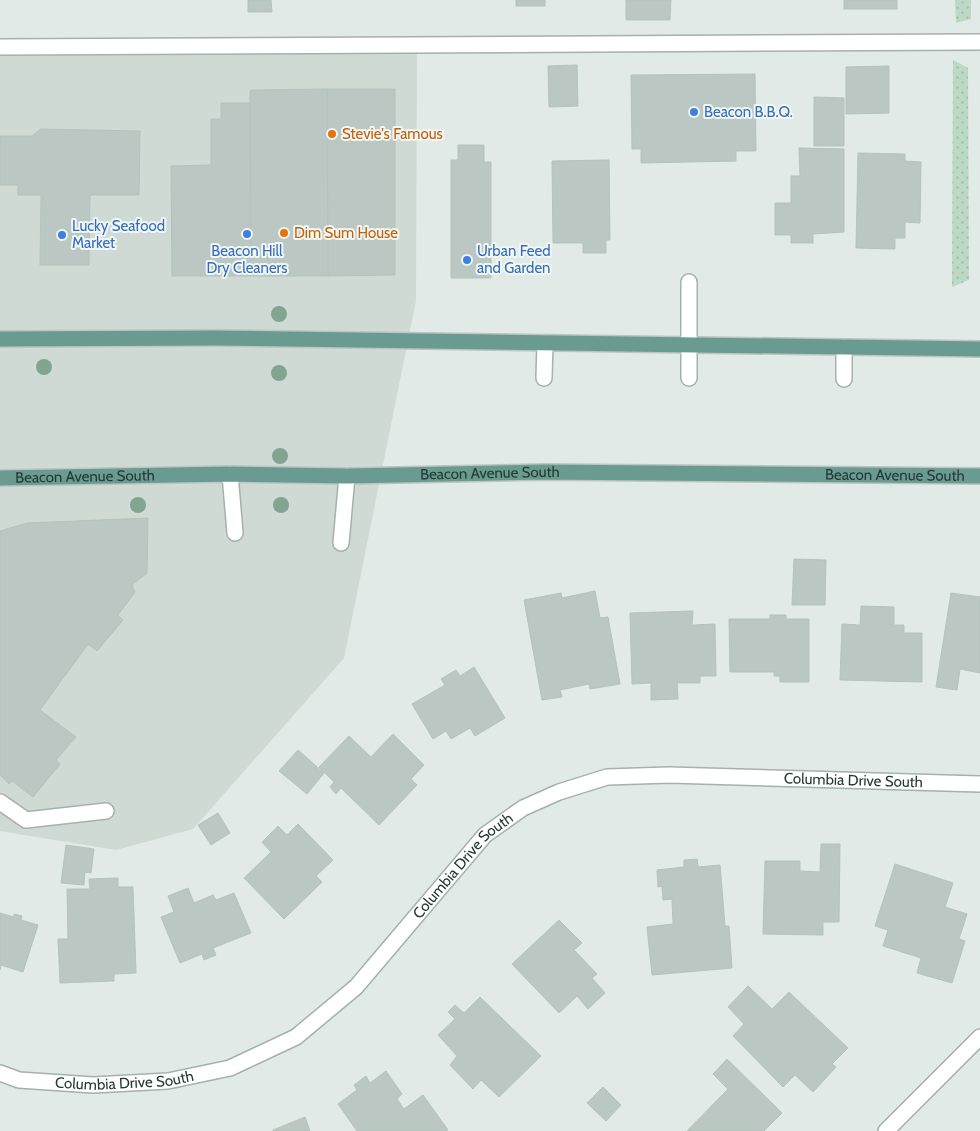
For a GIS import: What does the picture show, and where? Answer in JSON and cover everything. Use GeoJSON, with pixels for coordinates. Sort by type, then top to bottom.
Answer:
{"type":"FeatureCollection","features":[{"type":"Feature","properties":{"kind":"main road"},"geometry":{"type":"LineString","coordinates":[[0,339],[216,338],[980,349]]}},
{"type":"Feature","properties":{"kind":"main road","name":"Beacon Avenue South"},"geometry":{"type":"LineString","coordinates":[[0,478],[230,474],[347,476],[544,472],[980,476]]}},
{"type":"Feature","properties":{"kind":"street"},"geometry":{"type":"LineString","coordinates":[[0,47],[980,42]]}},
{"type":"Feature","properties":{"kind":"street"},"geometry":{"type":"LineString","coordinates":[[689,378],[690,282]]}},
{"type":"Feature","properties":{"kind":"street"},"geometry":{"type":"LineString","coordinates":[[544,378],[545,343]]}},
{"type":"Feature","properties":{"kind":"street"},"geometry":{"type":"LineString","coordinates":[[844,347],[844,379]]}},
{"type":"Feature","properties":{"kind":"street"},"geometry":{"type":"LineString","coordinates":[[230,474],[235,533]]}},
{"type":"Feature","properties":{"kind":"street"},"geometry":{"type":"LineString","coordinates":[[341,543],[347,476]]}},
{"type":"Feature","properties":{"kind":"street","name":"Columbia Drive South"},"geometry":{"type":"LineString","coordinates":[[0,1073],[19,1080],[93,1085],[168,1081],[230,1068],[296,1037],[356,987],[485,835],[522,808],[559,792],[607,777],[669,775],[980,784]]}},
{"type":"Feature","properties":{"kind":"street"},"geometry":{"type":"LineString","coordinates":[[0,802],[26,820],[106,811]]}},
{"type":"Feature","properties":{"kind":"street"},"geometry":{"type":"LineString","coordinates":[[886,1131],[980,1037]]}},
{"type":"Feature","properties":{"kind":"shaded area"},"geometry":{"type":"Polygon","coordinates":[[[417,53],[416,301],[344,658],[193,829],[116,850],[0,831],[0,55],[417,53]]]}},
{"type":"Feature","properties":{"kind":"green space"},"geometry":{"type":"Polygon","coordinates":[[[955,0],[971,0],[971,19],[956,23],[955,0]]]}},
{"type":"Feature","properties":{"kind":"green space"},"geometry":{"type":"Polygon","coordinates":[[[953,60],[968,68],[969,280],[952,287],[953,60]]]}},
{"type":"Feature","properties":{"kind":"building"},"geometry":{"type":"Polygon","coordinates":[[[248,0],[271,0],[272,12],[248,12],[248,0]]]}},
{"type":"Feature","properties":{"kind":"building"},"geometry":{"type":"Polygon","coordinates":[[[516,0],[545,0],[545,6],[516,6],[516,0]]]}},
{"type":"Feature","properties":{"kind":"building"},"geometry":{"type":"Polygon","coordinates":[[[626,0],[671,0],[670,20],[626,20],[626,0]]]}},
{"type":"Feature","properties":{"kind":"building"},"geometry":{"type":"Polygon","coordinates":[[[844,0],[897,0],[897,9],[844,9],[844,0]]]}},
{"type":"Feature","properties":{"kind":"building"},"geometry":{"type":"Polygon","coordinates":[[[577,65],[578,106],[549,107],[548,66],[577,65]]]}},
{"type":"Feature","properties":{"kind":"building"},"geometry":{"type":"Polygon","coordinates":[[[889,66],[889,113],[846,114],[846,67],[889,66]]]}},
{"type":"Feature","properties":{"kind":"building","name":"Beacon B.B.Q."},"geometry":{"type":"Polygon","coordinates":[[[755,74],[756,151],[736,151],[736,161],[641,163],[641,149],[632,149],[631,75],[755,74]]]}},
{"type":"Feature","properties":{"kind":"building"},"geometry":{"type":"Polygon","coordinates":[[[327,89],[395,89],[395,275],[328,276],[327,89]]]}},
{"type":"Feature","properties":{"kind":"building"},"geometry":{"type":"Polygon","coordinates":[[[327,89],[328,276],[251,276],[250,90],[327,89]]]}},
{"type":"Feature","properties":{"kind":"building"},"geometry":{"type":"Polygon","coordinates":[[[814,97],[844,98],[844,146],[814,146],[814,97]]]}},
{"type":"Feature","properties":{"kind":"building"},"geometry":{"type":"Polygon","coordinates":[[[221,103],[250,103],[251,276],[172,276],[171,166],[211,165],[211,119],[221,119],[221,103]]]}},
{"type":"Feature","properties":{"kind":"building"},"geometry":{"type":"Polygon","coordinates":[[[41,129],[140,131],[139,195],[90,195],[89,265],[40,265],[41,195],[18,195],[18,185],[0,185],[0,136],[32,136],[41,129]]]}},
{"type":"Feature","properties":{"kind":"building"},"geometry":{"type":"Polygon","coordinates":[[[458,145],[484,145],[484,162],[491,162],[491,278],[451,278],[451,160],[458,160],[458,145]]]}},
{"type":"Feature","properties":{"kind":"building"},"geometry":{"type":"Polygon","coordinates":[[[799,148],[844,149],[844,232],[813,234],[813,243],[791,243],[791,235],[775,235],[775,203],[791,203],[791,176],[800,176],[799,148]]]}},
{"type":"Feature","properties":{"kind":"building"},"geometry":{"type":"Polygon","coordinates":[[[858,153],[905,154],[905,161],[921,162],[920,223],[905,222],[905,238],[895,238],[895,249],[856,248],[858,153]]]}},
{"type":"Feature","properties":{"kind":"building"},"geometry":{"type":"Polygon","coordinates":[[[609,160],[610,240],[606,240],[606,253],[583,253],[583,243],[553,243],[552,161],[609,160]]]}},
{"type":"Feature","properties":{"kind":"building"},"geometry":{"type":"Polygon","coordinates":[[[148,518],[147,573],[132,585],[135,592],[118,615],[123,620],[97,651],[88,644],[40,710],[76,737],[56,760],[60,764],[33,797],[12,781],[9,784],[0,775],[0,531],[27,523],[148,518]]]}},
{"type":"Feature","properties":{"kind":"building"},"geometry":{"type":"Polygon","coordinates":[[[794,559],[826,560],[825,605],[792,605],[794,559]]]}},
{"type":"Feature","properties":{"kind":"building"},"geometry":{"type":"Polygon","coordinates":[[[595,591],[600,618],[608,617],[620,684],[590,689],[589,684],[560,690],[562,697],[542,700],[524,600],[561,593],[562,598],[595,591]]]}},
{"type":"Feature","properties":{"kind":"building"},"geometry":{"type":"Polygon","coordinates":[[[951,593],[980,597],[980,673],[960,669],[957,690],[936,687],[951,593]]]}},
{"type":"Feature","properties":{"kind":"building"},"geometry":{"type":"Polygon","coordinates":[[[861,606],[894,607],[894,625],[904,625],[904,633],[922,633],[922,682],[840,680],[842,624],[860,625],[861,606]]]}},
{"type":"Feature","properties":{"kind":"building"},"geometry":{"type":"Polygon","coordinates":[[[693,611],[692,625],[715,624],[716,676],[700,676],[700,683],[677,683],[678,699],[651,700],[651,683],[632,684],[630,613],[693,611]]]}},
{"type":"Feature","properties":{"kind":"building"},"geometry":{"type":"Polygon","coordinates":[[[770,615],[786,615],[786,619],[809,619],[809,682],[780,682],[780,676],[774,676],[774,672],[730,672],[729,619],[770,619],[770,615]]]}},
{"type":"Feature","properties":{"kind":"building"},"geometry":{"type":"Polygon","coordinates":[[[474,667],[505,718],[475,736],[470,728],[451,739],[446,731],[433,739],[412,704],[445,685],[441,679],[456,670],[460,676],[474,667]]]}},
{"type":"Feature","properties":{"kind":"building"},"geometry":{"type":"Polygon","coordinates":[[[393,734],[424,765],[411,779],[417,785],[379,825],[341,788],[336,794],[330,787],[334,782],[319,767],[349,736],[371,757],[393,734]]]}},
{"type":"Feature","properties":{"kind":"building"},"geometry":{"type":"Polygon","coordinates":[[[298,750],[324,773],[307,794],[279,771],[298,750]]]}},
{"type":"Feature","properties":{"kind":"building"},"geometry":{"type":"Polygon","coordinates":[[[218,813],[230,833],[211,845],[198,825],[218,813]]]}},
{"type":"Feature","properties":{"kind":"building"},"geometry":{"type":"Polygon","coordinates":[[[298,824],[333,860],[316,876],[322,882],[284,919],[244,878],[271,852],[262,842],[278,826],[287,835],[298,824]]]}},
{"type":"Feature","properties":{"kind":"building"},"geometry":{"type":"Polygon","coordinates":[[[821,844],[840,844],[839,922],[823,922],[823,935],[763,934],[765,861],[800,861],[800,871],[820,872],[821,844]]]}},
{"type":"Feature","properties":{"kind":"building"},"geometry":{"type":"Polygon","coordinates":[[[66,845],[94,849],[91,873],[85,872],[84,885],[61,883],[66,845]]]}},
{"type":"Feature","properties":{"kind":"building"},"geometry":{"type":"Polygon","coordinates":[[[697,859],[698,867],[720,865],[725,926],[729,926],[732,968],[652,975],[647,927],[673,924],[672,899],[663,900],[662,886],[658,887],[657,870],[684,867],[684,860],[697,859]]]}},
{"type":"Feature","properties":{"kind":"building"},"geometry":{"type":"Polygon","coordinates":[[[895,864],[953,883],[945,907],[967,914],[959,939],[965,941],[952,983],[917,973],[921,958],[883,946],[888,930],[875,926],[895,864]]]}},
{"type":"Feature","properties":{"kind":"building"},"geometry":{"type":"Polygon","coordinates":[[[118,878],[118,887],[133,887],[136,973],[114,974],[114,981],[60,983],[58,939],[68,939],[67,889],[90,889],[89,879],[118,878]]]}},
{"type":"Feature","properties":{"kind":"building"},"geometry":{"type":"Polygon","coordinates":[[[188,888],[194,903],[213,895],[216,900],[234,893],[251,933],[213,948],[216,955],[204,960],[202,954],[180,963],[161,917],[174,912],[168,896],[188,888]]]}},
{"type":"Feature","properties":{"kind":"building"},"geometry":{"type":"Polygon","coordinates":[[[0,913],[14,917],[14,914],[22,916],[21,920],[38,925],[23,972],[1,965],[0,970],[0,913]]]}},
{"type":"Feature","properties":{"kind":"building"},"geometry":{"type":"Polygon","coordinates":[[[559,920],[582,943],[574,950],[597,974],[592,978],[605,993],[588,1009],[577,996],[559,1013],[512,964],[559,920]]]}},
{"type":"Feature","properties":{"kind":"building"},"geometry":{"type":"Polygon","coordinates":[[[748,986],[772,1009],[789,992],[848,1048],[832,1064],[836,1067],[813,1092],[795,1075],[783,1087],[733,1036],[744,1024],[728,1007],[748,986]]]}},
{"type":"Feature","properties":{"kind":"building"},"geometry":{"type":"Polygon","coordinates":[[[480,997],[541,1056],[499,1097],[481,1080],[473,1089],[450,1065],[457,1056],[438,1035],[455,1019],[448,1012],[455,1005],[464,1013],[480,997]]]}},
{"type":"Feature","properties":{"kind":"building"},"geometry":{"type":"Polygon","coordinates":[[[727,1059],[782,1113],[764,1131],[687,1131],[728,1089],[713,1074],[727,1059]]]}},
{"type":"Feature","properties":{"kind":"building"},"geometry":{"type":"Polygon","coordinates":[[[386,1071],[402,1094],[397,1099],[404,1109],[423,1095],[448,1130],[357,1131],[338,1104],[357,1090],[354,1085],[366,1076],[370,1083],[386,1071]]]}},
{"type":"Feature","properties":{"kind":"building"},"geometry":{"type":"Polygon","coordinates":[[[603,1087],[621,1105],[606,1121],[587,1103],[603,1087]]]}},
{"type":"Feature","properties":{"kind":"building"},"geometry":{"type":"Polygon","coordinates":[[[305,1117],[310,1131],[273,1131],[273,1130],[305,1117]]]}},
{"type":"Feature","properties":{"kind":"place","name":"Beacon B.B.Q."},"geometry":{"type":"Point","coordinates":[694,112]}},
{"type":"Feature","properties":{"kind":"place","name":"Stevie's Famous"},"geometry":{"type":"Point","coordinates":[332,134]}},
{"type":"Feature","properties":{"kind":"place","name":"Dim Sum House"},"geometry":{"type":"Point","coordinates":[284,233]}},
{"type":"Feature","properties":{"kind":"place","name":"Beacon Hill Dry Cleaners"},"geometry":{"type":"Point","coordinates":[247,234]}},
{"type":"Feature","properties":{"kind":"place","name":"Lucky Seafood Market"},"geometry":{"type":"Point","coordinates":[62,235]}},
{"type":"Feature","properties":{"kind":"place","name":"Urban Feed and Garden"},"geometry":{"type":"Point","coordinates":[467,260]}}]}
